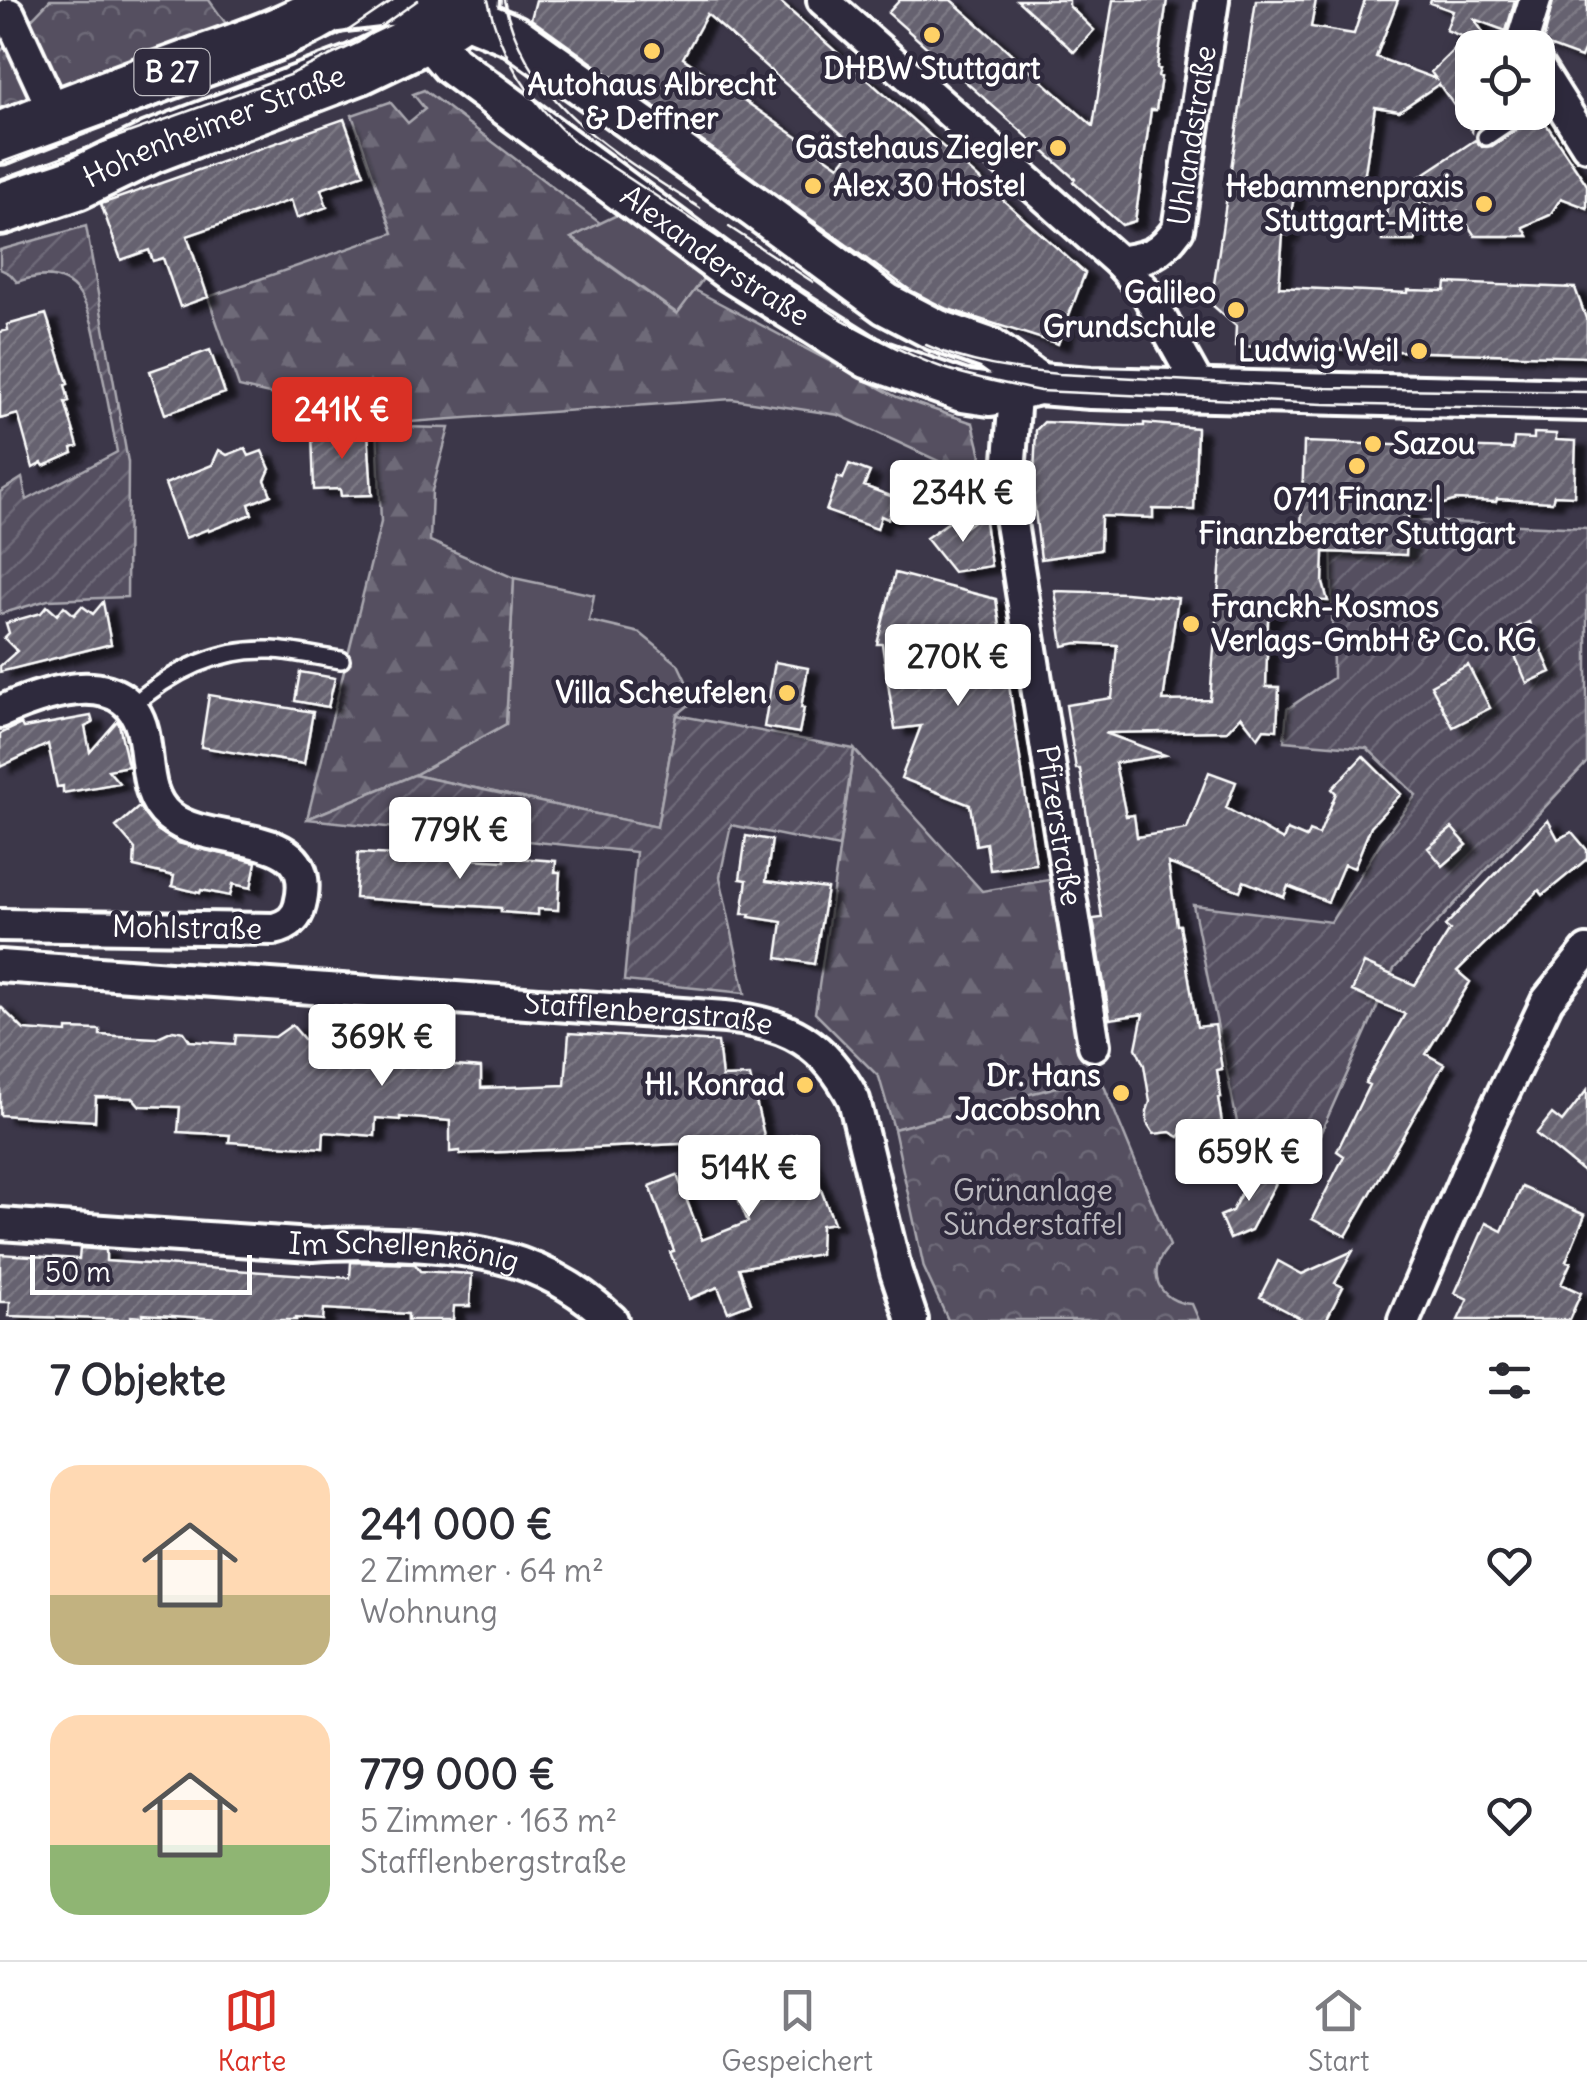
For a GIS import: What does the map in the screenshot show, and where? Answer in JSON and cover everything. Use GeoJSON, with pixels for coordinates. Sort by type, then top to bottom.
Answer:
{"type":"FeatureCollection","features":[{"type":"Feature","properties":{"kind":"main road","name":"B 27"},"geometry":{"type":"LineString","coordinates":[[0,138],[55,114],[246,45],[330,7]]}},
{"type":"Feature","properties":{"kind":"main road","name":"Hohenheimer Straße"},"geometry":{"type":"LineString","coordinates":[[0,209],[76,184],[152,146],[358,69],[437,11]]}},
{"type":"Feature","properties":{"kind":"street"},"geometry":{"type":"LineString","coordinates":[[508,0],[522,41]]}},
{"type":"Feature","properties":{"kind":"street"},"geometry":{"type":"LineString","coordinates":[[823,0],[1120,262],[1148,293],[1203,390]]}},
{"type":"Feature","properties":{"kind":"street","name":"Uhlandstraße"},"geometry":{"type":"LineString","coordinates":[[1120,262],[1158,253],[1178,228],[1213,0]]}},
{"type":"Feature","properties":{"kind":"street"},"geometry":{"type":"LineString","coordinates":[[1526,30],[1535,0]]}},
{"type":"Feature","properties":{"kind":"street"},"geometry":{"type":"LineString","coordinates":[[330,7],[388,5],[437,11]]}},
{"type":"Feature","properties":{"kind":"street","name":"Alexanderstraße"},"geometry":{"type":"LineString","coordinates":[[1024,380],[990,350],[936,330],[886,304],[522,41],[494,26],[437,11],[451,64],[717,261],[869,358],[962,391],[990,395],[1024,380],[1091,388],[1587,400]]}},
{"type":"Feature","properties":{"kind":"street"},"geometry":{"type":"LineString","coordinates":[[10,13],[55,114]]}},
{"type":"Feature","properties":{"kind":"street"},"geometry":{"type":"LineString","coordinates":[[1555,104],[1587,146]]}},
{"type":"Feature","properties":{"kind":"street","name":"Pfizerstraße"},"geometry":{"type":"LineString","coordinates":[[1024,380],[1010,440],[1007,498],[1094,1044]]}},
{"type":"Feature","properties":{"kind":"street"},"geometry":{"type":"LineString","coordinates":[[0,712],[45,694],[74,688],[101,690],[131,707]]}},
{"type":"Feature","properties":{"kind":"street","name":"Mohlstraße"},"geometry":{"type":"LineString","coordinates":[[0,926],[274,929],[295,917],[303,879],[290,854],[185,826],[162,810],[150,785],[144,735],[131,707]]}},
{"type":"Feature","properties":{"kind":"street"},"geometry":{"type":"LineString","coordinates":[[1404,1320],[1488,1122],[1547,1002],[1587,950]]}},
{"type":"Feature","properties":{"kind":"street","name":"Stafflenbergstraße"},"geometry":{"type":"LineString","coordinates":[[0,966],[706,1016],[774,1025],[820,1051],[842,1076],[854,1100],[896,1272],[912,1320]]}},
{"type":"Feature","properties":{"kind":"street","name":"Im Schellenkönig"},"geometry":{"type":"LineString","coordinates":[[0,1224],[312,1245],[352,1242],[473,1250],[548,1274],[612,1320]]}},
{"type":"Feature","properties":{"kind":"lane"},"geometry":{"type":"LineString","coordinates":[[1486,137],[1496,130]]}},
{"type":"Feature","properties":{"kind":"lane"},"geometry":{"type":"LineString","coordinates":[[131,707],[166,679],[218,656],[274,650],[341,660]]}},
{"type":"Feature","properties":{"kind":"green space"},"geometry":{"type":"Polygon","coordinates":[[[50,0],[209,0],[229,28],[0,124],[0,52],[50,0]]]}},
{"type":"Feature","properties":{"kind":"green space"},"geometry":{"type":"Polygon","coordinates":[[[424,90],[600,223],[571,238],[677,314],[695,290],[897,397],[973,423],[988,484],[839,415],[732,399],[395,423],[397,427],[449,428],[432,491],[430,541],[514,578],[506,724],[414,775],[307,819],[381,522],[377,429],[370,417],[239,387],[208,297],[393,233],[352,115],[390,102],[408,123],[425,109],[413,94],[424,90]]]}},
{"type":"Feature","properties":{"kind":"green space"},"geometry":{"type":"Polygon","coordinates":[[[617,215],[705,276],[678,314],[571,237],[617,215]]]}},
{"type":"Feature","properties":{"kind":"green space"},"geometry":{"type":"Polygon","coordinates":[[[86,226],[128,462],[127,597],[48,600],[0,614],[0,492],[22,478],[27,500],[117,452],[94,330],[81,297],[72,285],[58,278],[17,282],[0,269],[0,250],[86,226]]]}},
{"type":"Feature","properties":{"kind":"green space"},"geometry":{"type":"Polygon","coordinates":[[[1331,517],[1587,528],[1587,762],[1394,969],[1300,1179],[1243,1152],[1193,905],[1331,922],[1380,843],[1416,795],[1367,748],[1284,741],[1287,709],[1333,678],[1331,517]]]}},
{"type":"Feature","properties":{"kind":"green space"},"geometry":{"type":"Polygon","coordinates":[[[514,578],[594,595],[589,621],[640,633],[678,664],[695,700],[677,715],[657,827],[414,775],[506,724],[514,578]]]}},
{"type":"Feature","properties":{"kind":"green space"},"geometry":{"type":"Polygon","coordinates":[[[677,715],[854,749],[839,847],[731,825],[720,877],[745,993],[624,981],[636,852],[307,819],[414,775],[657,827],[677,715]]]}},
{"type":"Feature","properties":{"kind":"green space"},"geometry":{"type":"Polygon","coordinates":[[[854,749],[982,891],[1061,878],[1088,1047],[1100,1076],[894,1129],[879,1077],[815,1013],[854,749]]]}},
{"type":"Feature","properties":{"kind":"green space","name":"Grünanlage Sünderstaffel"},"geometry":{"type":"Polygon","coordinates":[[[1100,1076],[1170,1246],[1158,1265],[1158,1284],[1171,1298],[1192,1304],[1199,1320],[948,1320],[924,1268],[894,1129],[1100,1076]]]}},
{"type":"Feature","properties":{"kind":"building"},"geometry":{"type":"Polygon","coordinates":[[[536,0],[778,0],[1085,273],[1058,344],[945,308],[910,290],[531,19],[536,0]],[[707,14],[683,58],[839,166],[855,146],[707,14]]]}},
{"type":"Feature","properties":{"kind":"building"},"geometry":{"type":"Polygon","coordinates":[[[900,0],[951,0],[1093,126],[1113,0],[1167,0],[1157,68],[1161,77],[1156,110],[1151,110],[1135,221],[1122,225],[888,13],[900,0]]]}},
{"type":"Feature","properties":{"kind":"building"},"geometry":{"type":"Polygon","coordinates":[[[1017,0],[1069,0],[1069,6],[1094,30],[1074,52],[1017,0]]]}},
{"type":"Feature","properties":{"kind":"building"},"geometry":{"type":"Polygon","coordinates":[[[1256,0],[1316,0],[1311,27],[1354,34],[1365,0],[1398,0],[1376,57],[1436,79],[1431,72],[1455,49],[1455,107],[1439,84],[1399,111],[1375,107],[1362,192],[1296,182],[1288,235],[1283,234],[1279,287],[1408,293],[1445,291],[1446,283],[1575,288],[1587,321],[1587,357],[1235,346],[1236,326],[1211,304],[1256,0]]]}},
{"type":"Feature","properties":{"kind":"building"},"geometry":{"type":"Polygon","coordinates":[[[1431,0],[1515,0],[1506,30],[1474,19],[1481,30],[1455,30],[1455,34],[1446,30],[1453,11],[1430,3],[1431,0]]]}},
{"type":"Feature","properties":{"kind":"building"},"geometry":{"type":"Polygon","coordinates":[[[1553,0],[1587,0],[1587,44],[1581,58],[1555,48],[1555,30],[1546,30],[1553,0]]]}},
{"type":"Feature","properties":{"kind":"building"},"geometry":{"type":"Polygon","coordinates":[[[344,119],[364,174],[321,189],[327,207],[297,218],[291,200],[187,236],[208,297],[180,307],[163,258],[153,261],[149,250],[121,260],[101,204],[344,119]]]}},
{"type":"Feature","properties":{"kind":"building"},"geometry":{"type":"Polygon","coordinates":[[[1516,130],[1550,130],[1587,185],[1587,208],[1561,198],[1550,215],[1523,227],[1528,236],[1475,236],[1458,211],[1441,223],[1421,197],[1415,241],[1382,241],[1389,197],[1475,140],[1482,147],[1492,146],[1516,130]]]}},
{"type":"Feature","properties":{"kind":"building"},"geometry":{"type":"Polygon","coordinates":[[[46,314],[68,384],[65,385],[69,401],[65,402],[78,446],[72,448],[73,453],[33,468],[18,414],[0,419],[0,332],[8,330],[7,325],[46,314]]]}},
{"type":"Feature","properties":{"kind":"building"},"geometry":{"type":"Polygon","coordinates":[[[210,350],[225,393],[165,414],[150,371],[210,350]]]}},
{"type":"Feature","properties":{"kind":"building"},"geometry":{"type":"Polygon","coordinates":[[[1044,422],[1197,428],[1194,510],[1153,509],[1153,518],[1101,516],[1100,550],[1041,559],[1033,495],[1036,430],[1044,422]]]}},
{"type":"Feature","properties":{"kind":"building"},"geometry":{"type":"Polygon","coordinates":[[[368,431],[372,495],[341,496],[340,489],[314,490],[312,432],[368,431]]]}},
{"type":"Feature","properties":{"kind":"building"},"geometry":{"type":"Polygon","coordinates":[[[1534,433],[1556,434],[1556,440],[1576,441],[1574,496],[1554,495],[1552,502],[1497,499],[1444,504],[1409,496],[1406,555],[1324,552],[1323,583],[1328,601],[1287,599],[1268,620],[1266,687],[1279,687],[1277,730],[1264,729],[1258,738],[1241,716],[1227,731],[1105,733],[1165,755],[1115,763],[1126,816],[1134,815],[1137,837],[1187,829],[1209,772],[1236,782],[1226,808],[1283,840],[1287,830],[1306,838],[1309,831],[1319,835],[1336,793],[1332,789],[1363,756],[1401,794],[1371,826],[1354,868],[1344,864],[1328,902],[1288,886],[1284,897],[1244,881],[1240,891],[1168,863],[1197,1027],[1215,1025],[1222,1069],[1217,1070],[1222,1123],[1185,1129],[1179,1137],[1170,1132],[1154,1134],[1147,1123],[1150,1102],[1144,1065],[1136,1048],[1143,1014],[1110,1019],[1093,919],[1102,918],[1080,769],[1076,769],[1066,705],[1112,698],[1117,645],[1063,646],[1055,591],[1178,598],[1163,701],[1210,700],[1223,531],[1301,533],[1304,442],[1513,449],[1514,438],[1534,439],[1534,433]]]}},
{"type":"Feature","properties":{"kind":"building"},"geometry":{"type":"Polygon","coordinates":[[[245,448],[249,456],[262,451],[270,469],[265,480],[271,495],[249,504],[252,514],[185,538],[165,484],[212,465],[219,450],[227,455],[245,448]]]}},
{"type":"Feature","properties":{"kind":"building"},"geometry":{"type":"Polygon","coordinates":[[[849,464],[870,472],[864,486],[896,498],[888,519],[881,516],[877,529],[826,511],[838,477],[843,479],[849,464]]]}},
{"type":"Feature","properties":{"kind":"building"},"geometry":{"type":"Polygon","coordinates":[[[984,513],[991,566],[953,572],[926,538],[956,517],[964,528],[984,513]]]}},
{"type":"Feature","properties":{"kind":"building"},"geometry":{"type":"Polygon","coordinates":[[[895,573],[996,599],[1036,864],[990,870],[986,843],[976,845],[970,805],[901,778],[921,726],[895,729],[882,644],[877,644],[895,573]]]}},
{"type":"Feature","properties":{"kind":"building"},"geometry":{"type":"Polygon","coordinates":[[[103,602],[111,644],[0,672],[0,666],[17,651],[4,638],[9,633],[6,623],[41,613],[47,606],[57,615],[64,606],[74,615],[82,606],[93,614],[103,602]]]}},
{"type":"Feature","properties":{"kind":"building"},"geometry":{"type":"Polygon","coordinates":[[[1529,622],[1551,672],[1527,683],[1505,633],[1529,622]]]}},
{"type":"Feature","properties":{"kind":"building","name":"Villa Scheufelen"},"geometry":{"type":"Polygon","coordinates":[[[775,662],[808,668],[799,733],[764,727],[775,662]]]}},
{"type":"Feature","properties":{"kind":"building"},"geometry":{"type":"Polygon","coordinates":[[[1468,665],[1490,708],[1453,727],[1431,685],[1468,665]]]}},
{"type":"Feature","properties":{"kind":"building"},"geometry":{"type":"Polygon","coordinates":[[[300,672],[335,678],[328,707],[295,701],[300,672]]]}},
{"type":"Feature","properties":{"kind":"building"},"geometry":{"type":"Polygon","coordinates":[[[209,695],[313,712],[304,764],[201,747],[209,695]]]}},
{"type":"Feature","properties":{"kind":"building"},"geometry":{"type":"Polygon","coordinates":[[[91,716],[93,723],[85,727],[90,752],[117,721],[119,724],[128,766],[108,770],[119,783],[63,793],[63,786],[57,787],[48,744],[0,767],[0,734],[21,724],[23,728],[91,716]]]}},
{"type":"Feature","properties":{"kind":"building"},"geometry":{"type":"Polygon","coordinates":[[[139,807],[156,829],[178,843],[256,862],[251,888],[233,884],[230,896],[201,890],[200,893],[172,886],[174,876],[134,867],[135,849],[116,827],[139,807]]]}},
{"type":"Feature","properties":{"kind":"building"},"geometry":{"type":"Polygon","coordinates":[[[1548,820],[1558,839],[1572,832],[1587,850],[1587,859],[1543,895],[1539,890],[1457,971],[1470,982],[1426,1054],[1444,1064],[1346,1236],[1312,1219],[1344,1156],[1337,1151],[1369,1085],[1365,1083],[1405,1014],[1352,991],[1364,963],[1415,985],[1450,930],[1445,926],[1548,820]]]}},
{"type":"Feature","properties":{"kind":"building"},"geometry":{"type":"Polygon","coordinates":[[[1452,828],[1467,845],[1443,866],[1428,848],[1452,828]]]}},
{"type":"Feature","properties":{"kind":"building"},"geometry":{"type":"Polygon","coordinates":[[[746,836],[772,840],[766,881],[827,889],[814,964],[777,958],[782,922],[742,914],[747,880],[740,879],[746,836]]]}},
{"type":"Feature","properties":{"kind":"building"},"geometry":{"type":"Polygon","coordinates":[[[358,853],[556,861],[555,872],[560,872],[558,910],[538,909],[538,915],[501,912],[501,908],[355,898],[358,853]]]}},
{"type":"Feature","properties":{"kind":"building"},"geometry":{"type":"Polygon","coordinates":[[[0,1006],[24,1030],[100,1030],[100,1035],[156,1038],[173,1030],[184,1032],[190,1041],[235,1044],[236,1035],[275,1037],[292,1025],[304,1039],[349,1041],[350,1018],[407,1022],[404,1062],[481,1068],[481,1088],[565,1085],[569,1033],[718,1042],[722,1077],[750,1076],[765,1140],[460,1154],[450,1152],[450,1121],[376,1118],[375,1136],[324,1132],[323,1148],[229,1142],[230,1135],[178,1132],[180,1107],[140,1106],[133,1098],[96,1097],[95,1121],[0,1115],[0,1006]]]}},
{"type":"Feature","properties":{"kind":"building"},"geometry":{"type":"Polygon","coordinates":[[[1587,1090],[1587,1175],[1536,1134],[1552,1114],[1562,1122],[1587,1090]]]}},
{"type":"Feature","properties":{"kind":"building"},"geometry":{"type":"Polygon","coordinates":[[[799,1134],[834,1223],[821,1225],[820,1254],[739,1268],[751,1303],[728,1312],[718,1287],[689,1299],[650,1186],[677,1175],[702,1240],[748,1222],[721,1158],[799,1134]]]}},
{"type":"Feature","properties":{"kind":"building"},"geometry":{"type":"Polygon","coordinates":[[[1255,1167],[1278,1179],[1251,1230],[1230,1239],[1220,1216],[1232,1211],[1255,1167]]]}},
{"type":"Feature","properties":{"kind":"building"},"geometry":{"type":"Polygon","coordinates":[[[1522,1187],[1585,1215],[1561,1284],[1581,1293],[1569,1320],[1458,1320],[1468,1299],[1455,1293],[1486,1223],[1502,1231],[1522,1187]]]}},
{"type":"Feature","properties":{"kind":"building"},"geometry":{"type":"Polygon","coordinates":[[[80,1248],[106,1250],[106,1261],[350,1278],[351,1262],[415,1264],[420,1271],[472,1274],[470,1306],[454,1306],[453,1320],[408,1320],[408,1314],[324,1309],[323,1320],[143,1314],[131,1316],[131,1320],[9,1316],[10,1302],[0,1302],[0,1254],[79,1259],[80,1248]]]}},
{"type":"Feature","properties":{"kind":"building"},"geometry":{"type":"Polygon","coordinates":[[[1353,1251],[1335,1283],[1343,1287],[1326,1320],[1304,1320],[1260,1297],[1278,1261],[1302,1274],[1353,1251]]]}},
{"type":"Feature","properties":{"kind":"tram line"},"geometry":{"type":"LineString","coordinates":[[0,163],[288,58],[349,30],[393,0]]}},
{"type":"Feature","properties":{"kind":"tram line"},"geometry":{"type":"LineString","coordinates":[[0,179],[289,75],[359,42],[418,0]]}},
{"type":"Feature","properties":{"kind":"tram line"},"geometry":{"type":"LineString","coordinates":[[488,0],[501,42],[520,79],[576,143],[843,320],[941,367],[1040,391],[1323,404],[1587,410]]}},
{"type":"Feature","properties":{"kind":"tram line"},"geometry":{"type":"LineString","coordinates":[[504,0],[515,37],[554,98],[607,146],[700,208]]}},
{"type":"Feature","properties":{"kind":"tram line"},"geometry":{"type":"LineString","coordinates":[[729,227],[813,282]]}},
{"type":"Feature","properties":{"kind":"tram line"},"geometry":{"type":"LineString","coordinates":[[926,345],[991,365],[1059,374],[1326,388],[1587,392]]}},
{"type":"Feature","properties":{"kind":"place","name":"DHBW Stuttgart"},"geometry":{"type":"Point","coordinates":[932,35]}},
{"type":"Feature","properties":{"kind":"place","name":"Autohaus Albrecht & Deffner"},"geometry":{"type":"Point","coordinates":[652,51]}},
{"type":"Feature","properties":{"kind":"place","name":"Gästehaus Ziegler"},"geometry":{"type":"Point","coordinates":[1058,148]}},
{"type":"Feature","properties":{"kind":"place","name":"Alex 30 Hostel"},"geometry":{"type":"Point","coordinates":[813,186]}},
{"type":"Feature","properties":{"kind":"place","name":"Hebammenpraxis Stuttgart-Mitte"},"geometry":{"type":"Point","coordinates":[1484,204]}},
{"type":"Feature","properties":{"kind":"place","name":"Galileo Grundschule"},"geometry":{"type":"Point","coordinates":[1236,310]}},
{"type":"Feature","properties":{"kind":"place","name":"Ludwig Weil"},"geometry":{"type":"Point","coordinates":[1419,351]}},
{"type":"Feature","properties":{"kind":"place","name":"Sazou"},"geometry":{"type":"Point","coordinates":[1373,444]}},
{"type":"Feature","properties":{"kind":"place","name":"0711 Finanz | Finanzberater Stuttgart"},"geometry":{"type":"Point","coordinates":[1357,466]}},
{"type":"Feature","properties":{"kind":"place","name":"Franckh-Kosmos Verlags-GmbH & Co. KG"},"geometry":{"type":"Point","coordinates":[1191,624]}},
{"type":"Feature","properties":{"kind":"place","name":"Villa Scheufelen"},"geometry":{"type":"Point","coordinates":[787,693]}},
{"type":"Feature","properties":{"kind":"place","name":"Hl. Konrad"},"geometry":{"type":"Point","coordinates":[805,1085]}},
{"type":"Feature","properties":{"kind":"place","name":"Dr. Hans Jacobsohn"},"geometry":{"type":"Point","coordinates":[1121,1093]}}]}
